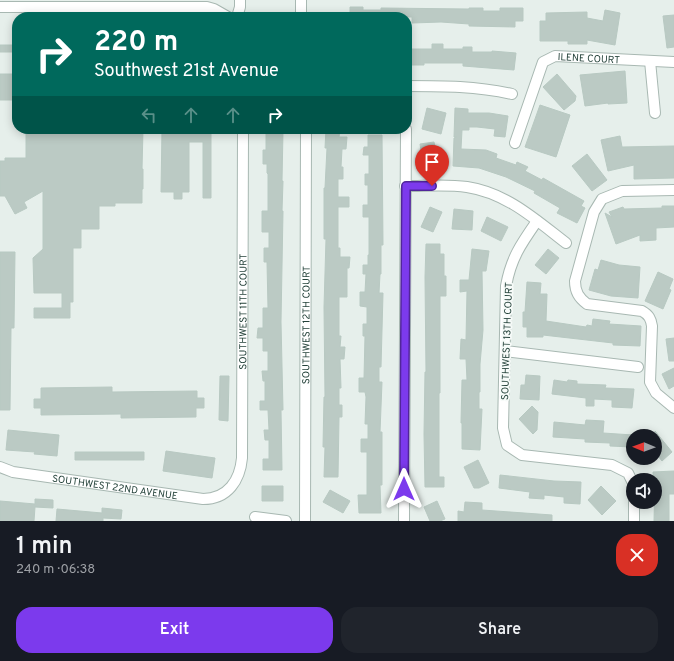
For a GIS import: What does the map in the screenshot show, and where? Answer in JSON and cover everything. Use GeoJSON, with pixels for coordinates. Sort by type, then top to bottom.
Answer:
{"type":"FeatureCollection","features":[{"type":"Feature","properties":{"kind":"street"},"geometry":{"type":"LineString","coordinates":[[238,12],[240,0]]}},
{"type":"Feature","properties":{"kind":"street"},"geometry":{"type":"LineString","coordinates":[[301,0],[302,12]]}},
{"type":"Feature","properties":{"kind":"street"},"geometry":{"type":"LineString","coordinates":[[0,7],[207,7],[219,12]]}},
{"type":"Feature","properties":{"kind":"street","name":"ILENE COURT"},"geometry":{"type":"LineString","coordinates":[[514,142],[543,62],[549,58],[555,56],[674,62]]}},
{"type":"Feature","properties":{"kind":"street"},"geometry":{"type":"LineString","coordinates":[[650,61],[655,113]]}},
{"type":"Feature","properties":{"kind":"street"},"geometry":{"type":"LineString","coordinates":[[412,86],[464,87],[488,89],[512,94]]}},
{"type":"Feature","properties":{"kind":"street","name":"SOUTHWEST 11TH COURT"},"geometry":{"type":"LineString","coordinates":[[228,490],[238,478],[241,470],[242,458],[243,134]]}},
{"type":"Feature","properties":{"kind":"street","name":"SOUTHWEST 12TH COURT"},"geometry":{"type":"LineString","coordinates":[[305,521],[306,134]]}},
{"type":"Feature","properties":{"kind":"street"},"geometry":{"type":"LineString","coordinates":[[404,521],[406,134]]}},
{"type":"Feature","properties":{"kind":"street"},"geometry":{"type":"LineString","coordinates":[[406,186],[458,186],[481,190],[496,195],[510,202],[566,243]]}},
{"type":"Feature","properties":{"kind":"street"},"geometry":{"type":"LineString","coordinates":[[674,190],[622,191],[602,199],[594,212],[575,281],[575,288],[577,294],[588,304],[642,311],[647,314],[651,320],[652,326],[650,382],[656,393],[674,408]]}},
{"type":"Feature","properties":{"kind":"street","name":"SOUTHWEST 13TH COURT"},"geometry":{"type":"LineString","coordinates":[[537,221],[520,245],[513,258],[508,272],[505,293],[504,428],[507,446],[522,454],[612,465],[628,473]]}},
{"type":"Feature","properties":{"kind":"street"},"geometry":{"type":"LineString","coordinates":[[505,351],[638,367]]}},
{"type":"Feature","properties":{"kind":"street","name":"SOUTHWEST 22ND AVENUE"},"geometry":{"type":"LineString","coordinates":[[0,467],[13,472],[203,499],[217,497],[228,490]]}},
{"type":"Feature","properties":{"kind":"street"},"geometry":{"type":"LineString","coordinates":[[634,509],[634,521]]}},
{"type":"Feature","properties":{"kind":"street"},"geometry":{"type":"LineString","coordinates":[[255,517],[286,521]]}},
{"type":"Feature","properties":{"kind":"building"},"geometry":{"type":"Polygon","coordinates":[[[350,7],[363,7],[363,10],[381,10],[381,8],[483,8],[483,11],[500,11],[500,8],[523,8],[523,21],[515,21],[515,27],[469,26],[469,24],[441,22],[412,23],[412,12],[350,12],[350,7]]]}},
{"type":"Feature","properties":{"kind":"building"},"geometry":{"type":"Polygon","coordinates":[[[605,10],[620,13],[615,45],[587,40],[587,44],[568,44],[568,41],[540,41],[540,21],[546,21],[546,13],[587,12],[587,18],[603,21],[605,10]]]}},
{"type":"Feature","properties":{"kind":"building"},"geometry":{"type":"Polygon","coordinates":[[[674,15],[674,47],[667,48],[663,16],[674,15]]]}},
{"type":"Feature","properties":{"kind":"building"},"geometry":{"type":"Polygon","coordinates":[[[432,44],[443,44],[443,49],[463,49],[463,47],[472,47],[472,52],[492,51],[516,53],[514,70],[463,66],[463,63],[424,63],[424,65],[412,65],[412,49],[432,49],[432,44]]]}},
{"type":"Feature","properties":{"kind":"building"},"geometry":{"type":"Polygon","coordinates":[[[0,45],[12,45],[12,52],[0,52],[0,45]]]}},
{"type":"Feature","properties":{"kind":"building"},"geometry":{"type":"Polygon","coordinates":[[[625,71],[627,103],[608,103],[585,106],[580,75],[625,71]]]}},
{"type":"Feature","properties":{"kind":"building"},"geometry":{"type":"Polygon","coordinates":[[[0,74],[12,74],[12,100],[0,100],[0,74]]]}},
{"type":"Feature","properties":{"kind":"building"},"geometry":{"type":"Polygon","coordinates":[[[557,74],[576,96],[575,101],[564,110],[543,87],[557,74]]]}},
{"type":"Feature","properties":{"kind":"building"},"geometry":{"type":"Polygon","coordinates":[[[540,105],[570,115],[556,157],[525,147],[540,105]]]}},
{"type":"Feature","properties":{"kind":"building"},"geometry":{"type":"Polygon","coordinates":[[[427,108],[446,113],[441,134],[422,129],[427,108]]]}},
{"type":"Feature","properties":{"kind":"building"},"geometry":{"type":"Polygon","coordinates":[[[455,108],[468,109],[468,113],[489,113],[508,116],[505,137],[494,136],[495,129],[469,127],[469,130],[462,130],[461,149],[486,150],[497,154],[496,158],[516,165],[517,162],[528,167],[525,171],[542,180],[543,178],[584,201],[581,206],[585,208],[577,223],[557,213],[560,208],[534,193],[535,191],[506,177],[479,168],[453,166],[454,138],[457,137],[454,137],[455,108]]]}},
{"type":"Feature","properties":{"kind":"building"},"geometry":{"type":"Polygon","coordinates":[[[26,134],[143,134],[142,203],[115,203],[115,206],[99,206],[99,229],[81,229],[81,248],[73,248],[73,302],[70,302],[70,318],[34,318],[34,308],[62,308],[62,293],[34,293],[33,258],[43,249],[43,191],[24,202],[27,208],[15,214],[5,196],[0,196],[0,161],[5,161],[5,158],[26,158],[26,134]]]}},
{"type":"Feature","properties":{"kind":"building"},"geometry":{"type":"Polygon","coordinates":[[[162,134],[211,134],[211,198],[203,198],[203,142],[189,142],[189,192],[182,192],[182,199],[174,199],[174,192],[161,192],[162,134]]]}},
{"type":"Feature","properties":{"kind":"building"},"geometry":{"type":"Polygon","coordinates":[[[266,134],[283,134],[281,322],[283,410],[281,410],[282,470],[263,470],[263,459],[269,459],[269,440],[265,440],[264,430],[269,430],[268,410],[260,410],[260,401],[265,401],[265,381],[263,381],[262,371],[268,371],[268,351],[263,351],[263,338],[257,338],[258,328],[263,328],[263,308],[268,308],[267,262],[264,262],[264,248],[269,248],[269,232],[262,232],[262,211],[268,211],[267,164],[263,164],[263,150],[266,150],[266,134]]]}},
{"type":"Feature","properties":{"kind":"building"},"geometry":{"type":"Polygon","coordinates":[[[326,134],[339,134],[339,137],[347,137],[346,149],[342,149],[341,167],[343,167],[343,179],[338,179],[338,197],[349,197],[349,207],[338,207],[338,248],[340,248],[340,257],[350,257],[349,268],[347,268],[347,297],[339,297],[339,336],[341,336],[340,347],[345,347],[344,359],[340,359],[341,388],[339,388],[339,405],[342,405],[342,417],[339,417],[338,477],[324,477],[324,307],[326,239],[324,239],[324,188],[327,148],[325,148],[326,134]]]}},
{"type":"Feature","properties":{"kind":"building"},"geometry":{"type":"Polygon","coordinates":[[[368,135],[382,135],[383,245],[381,245],[381,274],[379,293],[383,293],[381,367],[379,367],[379,382],[382,382],[380,432],[382,432],[382,485],[380,485],[381,513],[359,513],[358,495],[367,495],[367,452],[361,452],[361,439],[368,439],[368,424],[365,424],[366,397],[365,392],[359,392],[359,378],[364,378],[365,336],[363,336],[363,324],[367,324],[367,307],[360,306],[360,292],[365,292],[366,274],[363,274],[363,265],[368,265],[369,255],[369,217],[363,217],[363,205],[368,205],[368,185],[365,185],[365,174],[369,174],[369,155],[363,155],[364,147],[368,147],[368,135]]]}},
{"type":"Feature","properties":{"kind":"building"},"geometry":{"type":"Polygon","coordinates":[[[620,136],[622,147],[674,146],[674,178],[634,179],[634,165],[608,171],[601,140],[620,136]]]}},
{"type":"Feature","properties":{"kind":"building"},"geometry":{"type":"Polygon","coordinates":[[[434,142],[438,161],[423,164],[420,144],[434,142]]]}},
{"type":"Feature","properties":{"kind":"building"},"geometry":{"type":"Polygon","coordinates":[[[587,154],[607,180],[592,191],[572,166],[587,154]]]}},
{"type":"Feature","properties":{"kind":"building"},"geometry":{"type":"Polygon","coordinates":[[[662,206],[674,206],[674,227],[656,228],[656,240],[640,241],[640,235],[616,244],[605,213],[612,217],[609,212],[623,207],[624,209],[662,208],[662,206]]]}},
{"type":"Feature","properties":{"kind":"building"},"geometry":{"type":"Polygon","coordinates":[[[430,207],[442,212],[433,232],[421,227],[430,207]]]}},
{"type":"Feature","properties":{"kind":"building"},"geometry":{"type":"Polygon","coordinates":[[[454,209],[473,211],[472,230],[452,229],[454,209]]]}},
{"type":"Feature","properties":{"kind":"building"},"geometry":{"type":"Polygon","coordinates":[[[487,217],[508,227],[501,241],[481,231],[487,217]]]}},
{"type":"Feature","properties":{"kind":"building"},"geometry":{"type":"Polygon","coordinates":[[[426,244],[440,244],[440,254],[444,254],[444,276],[446,276],[446,296],[440,296],[439,393],[439,477],[444,477],[444,487],[425,487],[424,434],[426,372],[426,244]]]}},
{"type":"Feature","properties":{"kind":"building"},"geometry":{"type":"Polygon","coordinates":[[[472,249],[489,251],[486,271],[482,271],[483,330],[479,392],[479,409],[482,409],[480,450],[462,449],[462,380],[467,380],[466,359],[460,359],[461,339],[466,340],[467,291],[460,292],[460,280],[469,280],[472,249]]]}},
{"type":"Feature","properties":{"kind":"building"},"geometry":{"type":"Polygon","coordinates":[[[548,249],[559,258],[546,274],[535,265],[548,249]]]}},
{"type":"Feature","properties":{"kind":"building"},"geometry":{"type":"Polygon","coordinates":[[[0,252],[15,252],[14,328],[11,328],[10,410],[0,410],[0,252]]]}},
{"type":"Feature","properties":{"kind":"building"},"geometry":{"type":"Polygon","coordinates":[[[601,260],[619,265],[640,267],[638,298],[611,296],[589,290],[595,269],[598,270],[601,260]]]}},
{"type":"Feature","properties":{"kind":"building"},"geometry":{"type":"Polygon","coordinates":[[[658,272],[673,279],[669,289],[671,290],[663,309],[645,301],[658,272]]]}},
{"type":"Feature","properties":{"kind":"building"},"geometry":{"type":"Polygon","coordinates":[[[527,282],[541,283],[540,294],[547,294],[546,321],[586,327],[587,325],[592,326],[593,319],[610,321],[609,324],[641,326],[640,346],[613,345],[613,343],[543,335],[543,337],[527,337],[527,327],[523,327],[523,312],[525,312],[527,282]]]}},
{"type":"Feature","properties":{"kind":"building"},"geometry":{"type":"Polygon","coordinates":[[[674,338],[674,361],[669,361],[666,339],[674,338]]]}},
{"type":"Feature","properties":{"kind":"building"},"geometry":{"type":"Polygon","coordinates":[[[674,368],[674,386],[669,389],[662,374],[674,368]]]}},
{"type":"Feature","properties":{"kind":"building"},"geometry":{"type":"Polygon","coordinates":[[[526,375],[540,376],[539,400],[520,399],[521,385],[525,385],[526,375]]]}},
{"type":"Feature","properties":{"kind":"building"},"geometry":{"type":"Polygon","coordinates":[[[220,376],[229,376],[228,421],[219,420],[220,376]]]}},
{"type":"Feature","properties":{"kind":"building"},"geometry":{"type":"Polygon","coordinates":[[[554,380],[567,382],[568,380],[577,381],[577,384],[606,385],[605,388],[634,389],[632,408],[612,407],[612,400],[594,399],[594,406],[586,406],[586,398],[552,394],[554,380]]]}},
{"type":"Feature","properties":{"kind":"building"},"geometry":{"type":"Polygon","coordinates":[[[112,387],[112,392],[197,391],[197,398],[204,398],[204,408],[196,408],[196,417],[121,418],[121,414],[41,415],[41,408],[34,408],[34,399],[41,399],[41,388],[112,387]]]}},
{"type":"Feature","properties":{"kind":"building"},"geometry":{"type":"Polygon","coordinates":[[[532,406],[538,412],[537,430],[533,434],[519,419],[532,406]]]}},
{"type":"Feature","properties":{"kind":"building"},"geometry":{"type":"Polygon","coordinates":[[[586,420],[604,421],[603,433],[626,435],[626,447],[610,446],[610,443],[585,442],[585,439],[553,437],[554,422],[585,425],[586,420]]]}},
{"type":"Feature","properties":{"kind":"building"},"geometry":{"type":"Polygon","coordinates":[[[8,430],[59,435],[57,456],[34,454],[35,452],[6,450],[8,430]]]}},
{"type":"Feature","properties":{"kind":"building"},"geometry":{"type":"Polygon","coordinates":[[[662,440],[672,452],[662,461],[662,440]]]}},
{"type":"Feature","properties":{"kind":"building"},"geometry":{"type":"Polygon","coordinates":[[[166,451],[215,458],[212,478],[163,471],[166,451]]]}},
{"type":"Feature","properties":{"kind":"building"},"geometry":{"type":"Polygon","coordinates":[[[75,452],[144,452],[144,460],[75,460],[75,452]]]}},
{"type":"Feature","properties":{"kind":"building"},"geometry":{"type":"Polygon","coordinates":[[[478,460],[489,483],[479,488],[474,488],[464,467],[478,460]]]}},
{"type":"Feature","properties":{"kind":"building"},"geometry":{"type":"Polygon","coordinates":[[[674,471],[674,494],[669,494],[669,521],[654,521],[654,509],[662,509],[662,473],[653,472],[674,471]]]}},
{"type":"Feature","properties":{"kind":"building"},"geometry":{"type":"Polygon","coordinates":[[[500,475],[554,481],[581,482],[580,504],[564,503],[564,497],[544,495],[544,499],[529,498],[530,492],[499,488],[500,475]]]}},
{"type":"Feature","properties":{"kind":"building"},"geometry":{"type":"Polygon","coordinates":[[[262,486],[283,486],[283,501],[262,501],[262,486]]]}},
{"type":"Feature","properties":{"kind":"building"},"geometry":{"type":"Polygon","coordinates":[[[601,486],[616,501],[602,515],[588,500],[601,486]]]}},
{"type":"Feature","properties":{"kind":"building"},"geometry":{"type":"Polygon","coordinates":[[[330,490],[350,501],[343,513],[323,502],[330,490]]]}},
{"type":"Feature","properties":{"kind":"building"},"geometry":{"type":"Polygon","coordinates":[[[35,499],[53,500],[53,508],[35,507],[34,521],[0,521],[0,501],[35,504],[35,499]]]}},
{"type":"Feature","properties":{"kind":"building"},"geometry":{"type":"Polygon","coordinates":[[[437,501],[445,519],[440,521],[430,521],[424,507],[437,501]]]}},
{"type":"Feature","properties":{"kind":"building"},"geometry":{"type":"Polygon","coordinates":[[[465,502],[482,503],[482,510],[552,515],[552,521],[458,521],[458,511],[464,512],[465,502]]]}},
{"type":"Feature","properties":{"kind":"building"},"geometry":{"type":"Polygon","coordinates":[[[102,508],[122,510],[121,519],[103,518],[103,521],[56,521],[57,509],[102,513],[102,508]]]}},
{"type":"Feature","properties":{"kind":"route"},"geometry":{"type":"LineString","coordinates":[[404,489],[406,186],[432,186]]}}]}
